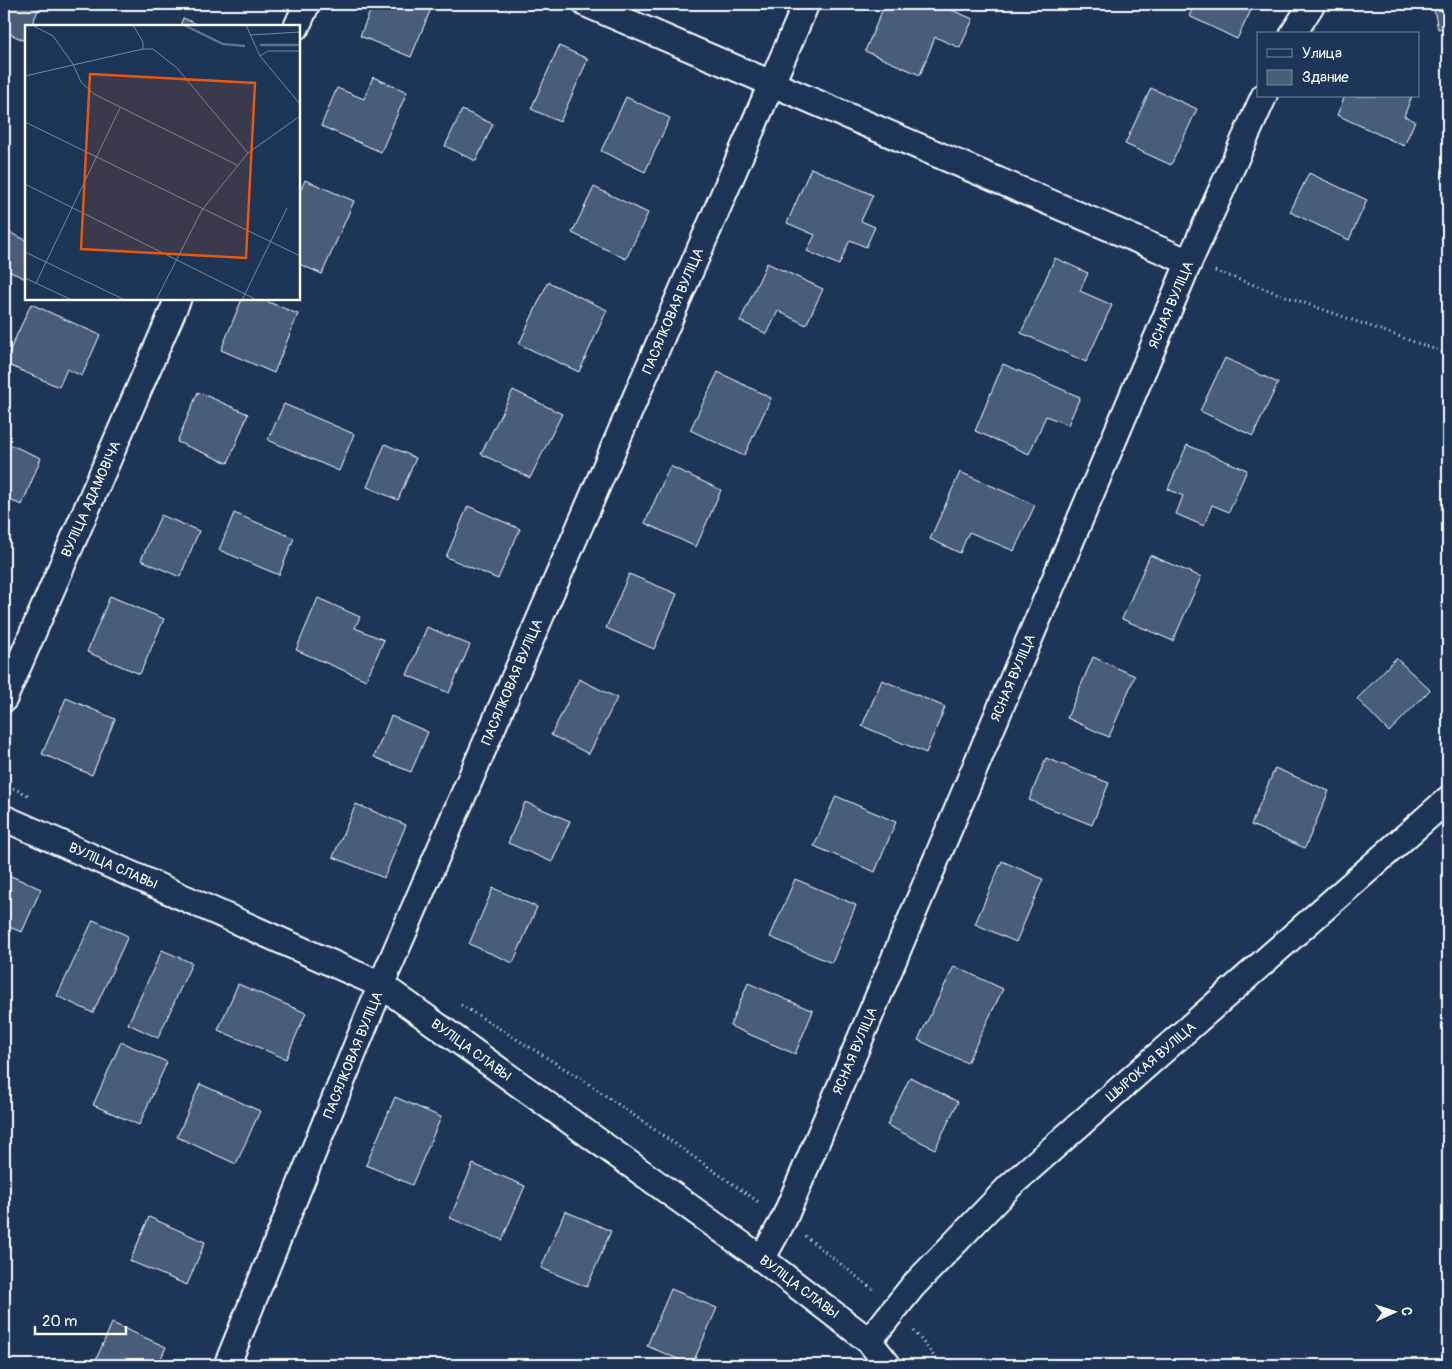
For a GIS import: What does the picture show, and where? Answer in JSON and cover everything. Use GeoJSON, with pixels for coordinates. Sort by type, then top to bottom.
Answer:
{"type":"FeatureCollection","features":[{"type":"Feature","properties":{"kind":"street"},"geometry":{"type":"LineString","coordinates":[[297,25],[307,4]]}},
{"type":"Feature","properties":{"kind":"street"},"geometry":{"type":"LineString","coordinates":[[586,4],[1189,262]]}},
{"type":"Feature","properties":{"kind":"street","name":"ПАСЯЛКОВАЯ ВУЛІЦА"},"geometry":{"type":"LineString","coordinates":[[227,1365],[381,985],[806,4]]}},
{"type":"Feature","properties":{"kind":"street"},"geometry":{"type":"LineString","coordinates":[[1294,32],[1312,4]]}},
{"type":"Feature","properties":{"kind":"street","name":"ЯСНАЯ ВУЛІЦА"},"geometry":{"type":"LineString","coordinates":[[762,1259],[784,1219],[1189,262],[1263,98]]}},
{"type":"Feature","properties":{"kind":"street","name":"ВУЛІЦА АДАМОВІЧА"},"geometry":{"type":"LineString","coordinates":[[4,699],[178,300]]}},
{"type":"Feature","properties":{"kind":"street","name":"ШЫРОКАЯ ВУЛІЦА"},"geometry":{"type":"LineString","coordinates":[[869,1341],[913,1286],[1010,1186],[1448,799]]}},
{"type":"Feature","properties":{"kind":"street","name":"ВУЛІЦА СЛАВЫ"},"geometry":{"type":"LineString","coordinates":[[4,818],[381,985],[762,1259],[869,1341],[888,1365]]}},
{"type":"Feature","properties":{"kind":"path"},"geometry":{"type":"LineString","coordinates":[[1189,262],[1448,354]]}},
{"type":"Feature","properties":{"kind":"building"},"geometry":{"type":"Polygon","coordinates":[[[4,4],[41,4],[31,25],[25,25],[25,41],[4,31],[4,4]]]}},
{"type":"Feature","properties":{"kind":"building"},"geometry":{"type":"Polygon","coordinates":[[[373,4],[433,4],[411,57],[360,36],[373,4]]]}},
{"type":"Feature","properties":{"kind":"building"},"geometry":{"type":"Polygon","coordinates":[[[885,4],[938,4],[973,19],[960,48],[935,37],[920,75],[865,51],[885,4]]]}},
{"type":"Feature","properties":{"kind":"building"},"geometry":{"type":"Polygon","coordinates":[[[1195,4],[1254,4],[1237,39],[1189,16],[1195,4]]]}},
{"type":"Feature","properties":{"kind":"building"},"geometry":{"type":"Polygon","coordinates":[[[1433,4],[1448,4],[1448,27],[1438,29],[1433,4]]]}},
{"type":"Feature","properties":{"kind":"building"},"geometry":{"type":"Polygon","coordinates":[[[183,18],[199,25],[180,25],[183,18]]]}},
{"type":"Feature","properties":{"kind":"building"},"geometry":{"type":"Polygon","coordinates":[[[559,46],[588,59],[560,122],[531,109],[559,46]]]}},
{"type":"Feature","properties":{"kind":"building"},"geometry":{"type":"Polygon","coordinates":[[[373,77],[407,92],[381,152],[321,126],[337,88],[364,99],[373,77]]]}},
{"type":"Feature","properties":{"kind":"building"},"geometry":{"type":"Polygon","coordinates":[[[1151,88],[1197,109],[1171,165],[1125,144],[1151,88]]]}},
{"type":"Feature","properties":{"kind":"building"},"geometry":{"type":"Polygon","coordinates":[[[626,97],[670,118],[645,172],[601,151],[626,97]]]}},
{"type":"Feature","properties":{"kind":"building"},"geometry":{"type":"Polygon","coordinates":[[[1344,98],[1411,98],[1404,116],[1415,121],[1404,146],[1337,115],[1344,98]]]}},
{"type":"Feature","properties":{"kind":"building"},"geometry":{"type":"Polygon","coordinates":[[[462,110],[493,124],[476,161],[445,146],[462,110]]]}},
{"type":"Feature","properties":{"kind":"building"},"geometry":{"type":"Polygon","coordinates":[[[811,168],[873,195],[861,221],[875,227],[866,247],[850,240],[839,265],[807,251],[815,235],[787,223],[811,168]]]}},
{"type":"Feature","properties":{"kind":"building"},"geometry":{"type":"Polygon","coordinates":[[[1309,173],[1367,200],[1349,240],[1290,212],[1309,173]]]}},
{"type":"Feature","properties":{"kind":"building"},"geometry":{"type":"Polygon","coordinates":[[[305,180],[354,201],[322,274],[300,264],[300,192],[305,180]]]}},
{"type":"Feature","properties":{"kind":"building"},"geometry":{"type":"Polygon","coordinates":[[[594,187],[648,213],[626,259],[572,233],[594,187]]]}},
{"type":"Feature","properties":{"kind":"building"},"geometry":{"type":"Polygon","coordinates":[[[4,230],[25,240],[25,279],[4,269],[4,230]]]}},
{"type":"Feature","properties":{"kind":"building"},"geometry":{"type":"Polygon","coordinates":[[[1055,258],[1088,273],[1080,291],[1112,305],[1086,362],[1021,333],[1055,258]]]}},
{"type":"Feature","properties":{"kind":"building"},"geometry":{"type":"Polygon","coordinates":[[[767,263],[823,289],[806,325],[778,311],[767,334],[740,321],[767,263]]]}},
{"type":"Feature","properties":{"kind":"building"},"geometry":{"type":"Polygon","coordinates":[[[548,282],[607,310],[579,372],[519,344],[548,282]]]}},
{"type":"Feature","properties":{"kind":"building"},"geometry":{"type":"Polygon","coordinates":[[[242,300],[263,300],[298,314],[274,373],[221,350],[242,300]]]}},
{"type":"Feature","properties":{"kind":"building"},"geometry":{"type":"Polygon","coordinates":[[[31,304],[100,335],[82,376],[67,369],[59,387],[4,363],[31,304]]]}},
{"type":"Feature","properties":{"kind":"building"},"geometry":{"type":"Polygon","coordinates":[[[1225,358],[1278,383],[1253,436],[1200,411],[1225,358]]]}},
{"type":"Feature","properties":{"kind":"building"},"geometry":{"type":"Polygon","coordinates":[[[1003,364],[1080,397],[1068,425],[1046,416],[1029,454],[975,431],[1003,364]]]}},
{"type":"Feature","properties":{"kind":"building"},"geometry":{"type":"Polygon","coordinates":[[[718,372],[771,398],[744,456],[690,430],[718,372]]]}},
{"type":"Feature","properties":{"kind":"building"},"geometry":{"type":"Polygon","coordinates":[[[513,390],[562,414],[530,478],[481,454],[513,390]]]}},
{"type":"Feature","properties":{"kind":"building"},"geometry":{"type":"Polygon","coordinates":[[[198,392],[248,414],[228,463],[177,442],[198,392]]]}},
{"type":"Feature","properties":{"kind":"building"},"geometry":{"type":"Polygon","coordinates":[[[284,404],[354,434],[339,471],[268,440],[284,404]]]}},
{"type":"Feature","properties":{"kind":"building"},"geometry":{"type":"Polygon","coordinates":[[[4,442],[41,458],[22,505],[4,498],[4,442]]]}},
{"type":"Feature","properties":{"kind":"building"},"geometry":{"type":"Polygon","coordinates":[[[385,444],[416,458],[398,500],[367,487],[385,444]]]}},
{"type":"Feature","properties":{"kind":"building"},"geometry":{"type":"Polygon","coordinates":[[[1187,445],[1247,470],[1229,512],[1212,505],[1204,526],[1176,514],[1183,496],[1168,489],[1187,445]]]}},
{"type":"Feature","properties":{"kind":"building"},"geometry":{"type":"Polygon","coordinates":[[[670,466],[721,490],[696,547],[645,523],[670,466]]]}},
{"type":"Feature","properties":{"kind":"building"},"geometry":{"type":"Polygon","coordinates":[[[960,472],[1035,505],[1014,551],[969,532],[960,553],[930,539],[960,472]]]}},
{"type":"Feature","properties":{"kind":"building"},"geometry":{"type":"Polygon","coordinates":[[[468,506],[520,529],[498,579],[446,557],[468,506]]]}},
{"type":"Feature","properties":{"kind":"building"},"geometry":{"type":"Polygon","coordinates":[[[234,513],[294,538],[279,575],[219,550],[234,513]]]}},
{"type":"Feature","properties":{"kind":"building"},"geometry":{"type":"Polygon","coordinates":[[[161,515],[199,531],[180,577],[141,560],[161,515]]]}},
{"type":"Feature","properties":{"kind":"building"},"geometry":{"type":"Polygon","coordinates":[[[1150,555],[1201,577],[1173,641],[1122,619],[1150,555]]]}},
{"type":"Feature","properties":{"kind":"building"},"geometry":{"type":"Polygon","coordinates":[[[629,574],[677,594],[654,649],[606,628],[629,574]]]}},
{"type":"Feature","properties":{"kind":"building"},"geometry":{"type":"Polygon","coordinates":[[[110,596],[164,619],[140,674],[87,652],[110,596]]]}},
{"type":"Feature","properties":{"kind":"building"},"geometry":{"type":"Polygon","coordinates":[[[318,598],[360,617],[355,628],[384,640],[366,680],[296,650],[318,598]]]}},
{"type":"Feature","properties":{"kind":"building"},"geometry":{"type":"Polygon","coordinates":[[[427,627],[470,645],[449,693],[407,675],[427,627]]]}},
{"type":"Feature","properties":{"kind":"building"},"geometry":{"type":"Polygon","coordinates":[[[1093,657],[1135,676],[1109,737],[1067,718],[1093,657]]]}},
{"type":"Feature","properties":{"kind":"building"},"geometry":{"type":"Polygon","coordinates":[[[1396,658],[1430,690],[1389,732],[1357,699],[1396,658]]]}},
{"type":"Feature","properties":{"kind":"building"},"geometry":{"type":"Polygon","coordinates":[[[579,679],[617,698],[589,754],[551,735],[579,679]]]}},
{"type":"Feature","properties":{"kind":"building"},"geometry":{"type":"Polygon","coordinates":[[[882,680],[945,707],[926,753],[862,726],[882,680]]]}},
{"type":"Feature","properties":{"kind":"building"},"geometry":{"type":"Polygon","coordinates":[[[66,698],[115,719],[92,775],[42,754],[66,698]]]}},
{"type":"Feature","properties":{"kind":"building"},"geometry":{"type":"Polygon","coordinates":[[[391,716],[428,732],[411,772],[374,757],[391,716]]]}},
{"type":"Feature","properties":{"kind":"building"},"geometry":{"type":"Polygon","coordinates":[[[1046,758],[1109,783],[1092,825],[1029,800],[1046,758]]]}},
{"type":"Feature","properties":{"kind":"building"},"geometry":{"type":"Polygon","coordinates":[[[1275,768],[1329,791],[1305,848],[1251,825],[1275,768]]]}},
{"type":"Feature","properties":{"kind":"building"},"geometry":{"type":"Polygon","coordinates":[[[836,796],[896,822],[875,872],[814,846],[836,796]]]}},
{"type":"Feature","properties":{"kind":"building"},"geometry":{"type":"Polygon","coordinates":[[[525,802],[570,821],[552,862],[508,843],[525,802]]]}},
{"type":"Feature","properties":{"kind":"building"},"geometry":{"type":"Polygon","coordinates":[[[356,804],[406,825],[384,878],[333,857],[356,804]]]}},
{"type":"Feature","properties":{"kind":"building"},"geometry":{"type":"Polygon","coordinates":[[[1002,861],[1043,879],[1016,942],[975,924],[1002,861]]]}},
{"type":"Feature","properties":{"kind":"building"},"geometry":{"type":"Polygon","coordinates":[[[4,873],[41,889],[22,932],[4,925],[4,873]]]}},
{"type":"Feature","properties":{"kind":"building"},"geometry":{"type":"Polygon","coordinates":[[[795,879],[856,905],[832,963],[770,937],[795,879]]]}},
{"type":"Feature","properties":{"kind":"building"},"geometry":{"type":"Polygon","coordinates":[[[493,888],[537,907],[513,963],[469,944],[493,888]]]}},
{"type":"Feature","properties":{"kind":"building"},"geometry":{"type":"Polygon","coordinates":[[[93,920],[128,936],[93,1013],[57,996],[93,920]]]}},
{"type":"Feature","properties":{"kind":"building"},"geometry":{"type":"Polygon","coordinates":[[[162,950],[192,963],[158,1038],[128,1024],[162,950]]]}},
{"type":"Feature","properties":{"kind":"building"},"geometry":{"type":"Polygon","coordinates":[[[954,966],[1003,989],[967,1063],[918,1040],[954,966]]]}},
{"type":"Feature","properties":{"kind":"building"},"geometry":{"type":"Polygon","coordinates":[[[748,983],[813,1011],[795,1054],[730,1026],[748,983]]]}},
{"type":"Feature","properties":{"kind":"building"},"geometry":{"type":"Polygon","coordinates":[[[238,984],[306,1013],[286,1059],[218,1030],[238,984]]]}},
{"type":"Feature","properties":{"kind":"building"},"geometry":{"type":"Polygon","coordinates":[[[121,1042],[167,1062],[139,1125],[93,1105],[121,1042]]]}},
{"type":"Feature","properties":{"kind":"building"},"geometry":{"type":"Polygon","coordinates":[[[910,1077],[958,1102],[935,1149],[887,1125],[910,1077]]]}},
{"type":"Feature","properties":{"kind":"building"},"geometry":{"type":"Polygon","coordinates":[[[200,1084],[260,1111],[236,1164],[177,1137],[200,1084]]]}},
{"type":"Feature","properties":{"kind":"building"},"geometry":{"type":"Polygon","coordinates":[[[395,1097],[441,1117],[412,1185],[366,1165],[395,1097]]]}},
{"type":"Feature","properties":{"kind":"building"},"geometry":{"type":"Polygon","coordinates":[[[473,1164],[525,1186],[502,1240],[450,1218],[473,1164]]]}},
{"type":"Feature","properties":{"kind":"building"},"geometry":{"type":"Polygon","coordinates":[[[565,1211],[611,1231],[587,1287],[541,1268],[565,1211]]]}},
{"type":"Feature","properties":{"kind":"building"},"geometry":{"type":"Polygon","coordinates":[[[149,1217],[205,1242],[187,1285],[130,1261],[149,1217]]]}},
{"type":"Feature","properties":{"kind":"building"},"geometry":{"type":"Polygon","coordinates":[[[671,1289],[717,1308],[692,1365],[647,1346],[671,1289]]]}},
{"type":"Feature","properties":{"kind":"building"},"geometry":{"type":"Polygon","coordinates":[[[112,1323],[166,1347],[158,1365],[94,1364],[112,1323]]]}}]}
